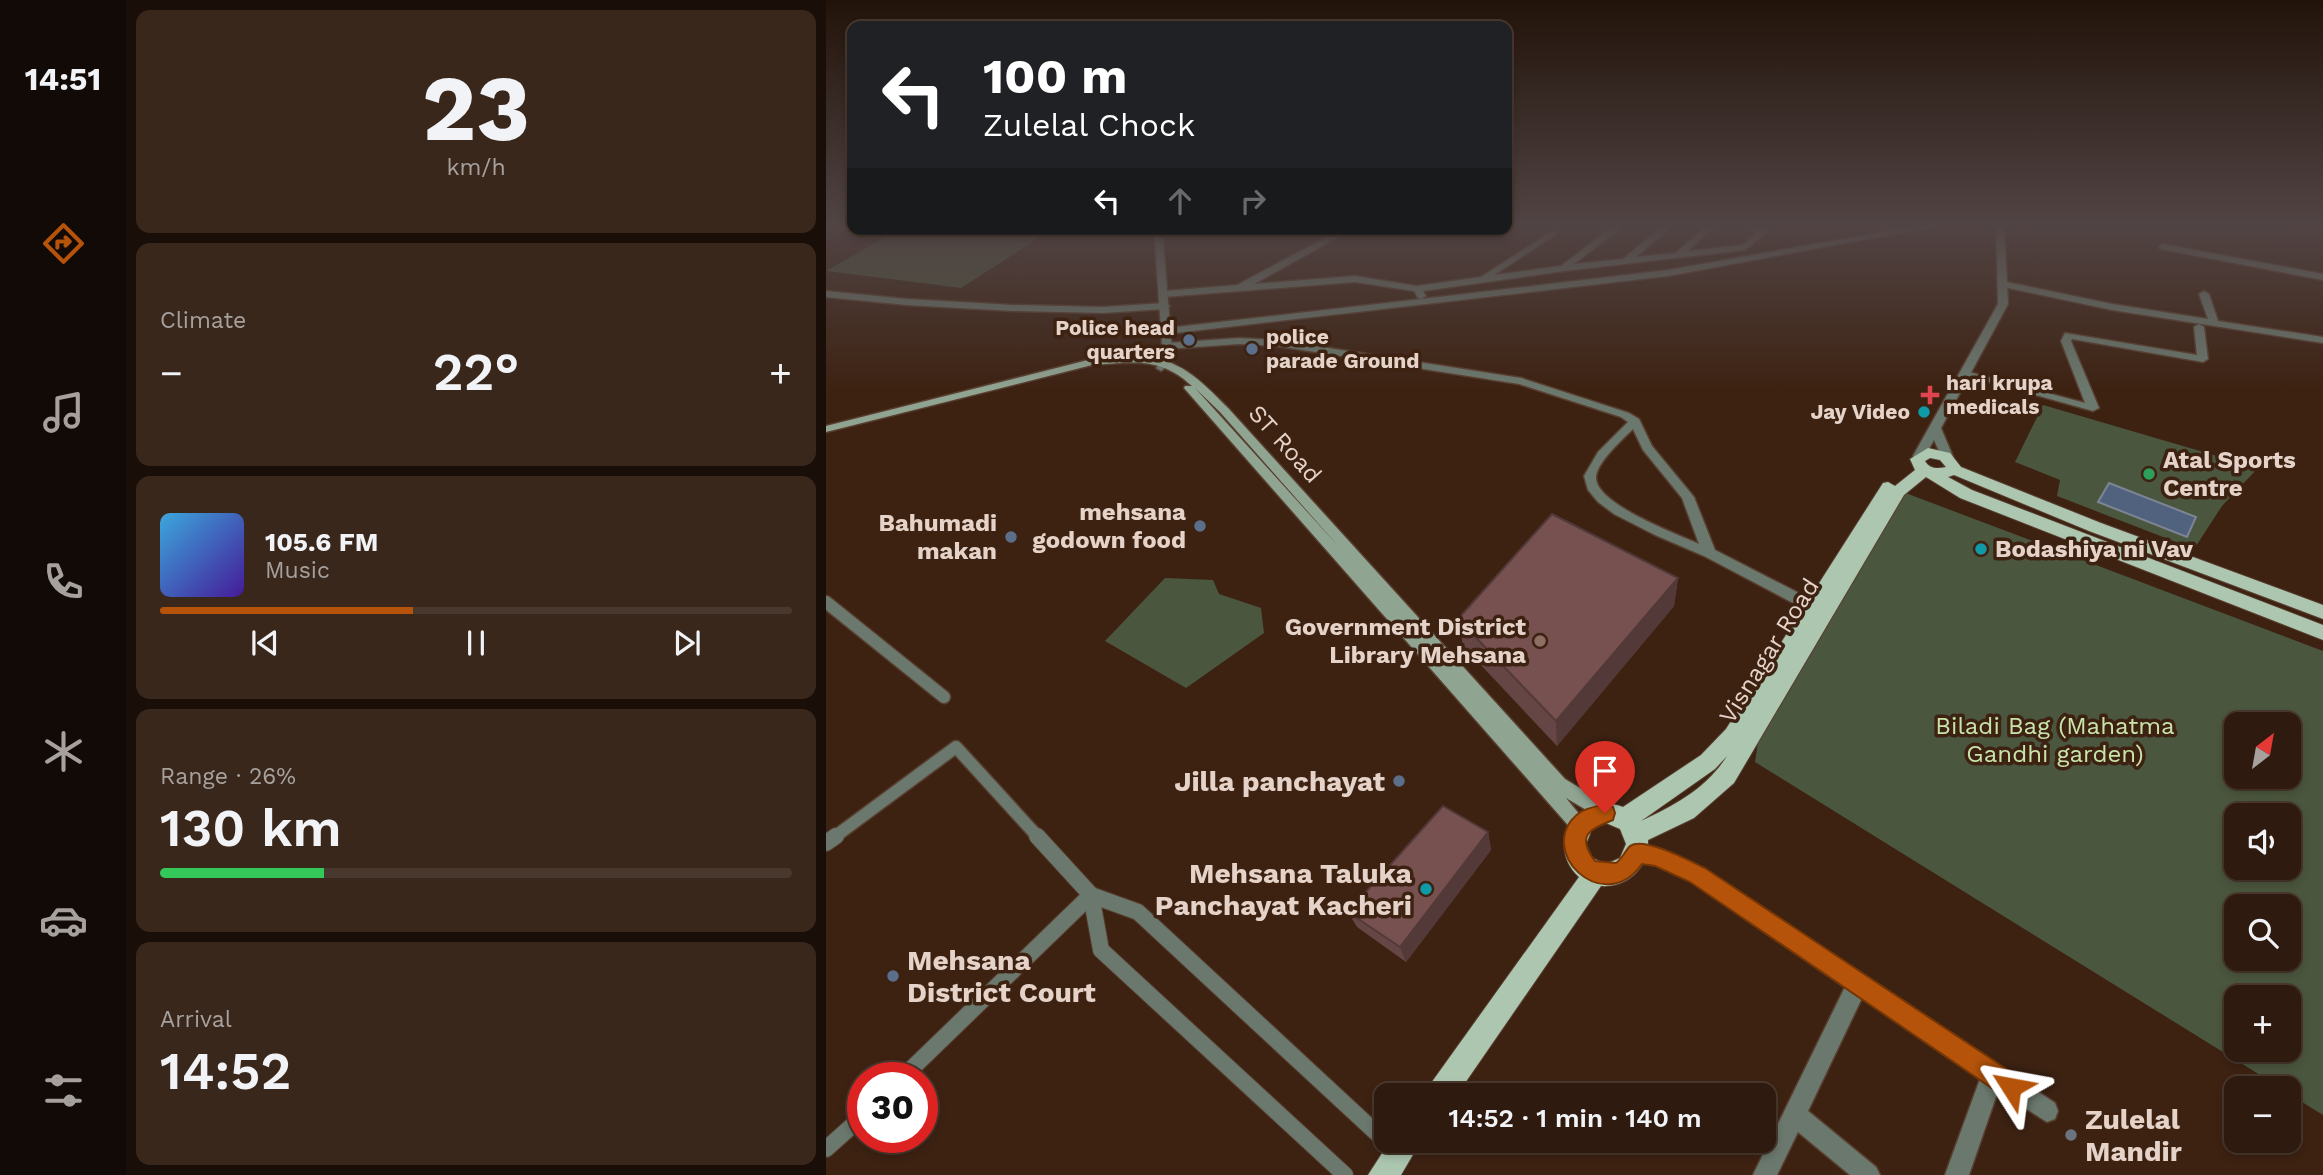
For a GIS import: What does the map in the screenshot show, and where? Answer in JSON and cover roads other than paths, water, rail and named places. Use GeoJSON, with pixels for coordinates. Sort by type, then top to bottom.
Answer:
{"type":"FeatureCollection","features":[{"type":"Feature","properties":{"kind":"main road"},"geometry":{"type":"LineString","coordinates":[[826,429],[1092,362],[1137,358],[1164,364]]}},
{"type":"Feature","properties":{"kind":"main road"},"geometry":{"type":"LineString","coordinates":[[826,438],[1093,369],[1164,364]]}},
{"type":"Feature","properties":{"kind":"main road","name":"ST Road"},"geometry":{"type":"LineString","coordinates":[[1164,364],[1180,378],[1580,826]]}},
{"type":"Feature","properties":{"kind":"main road","name":"ST Road"},"geometry":{"type":"LineString","coordinates":[[1164,364],[1186,373],[1224,410],[1559,784],[1626,830]]}},
{"type":"Feature","properties":{"kind":"main road"},"geometry":{"type":"LineString","coordinates":[[1923,466],[1945,474],[1951,464],[2095,527],[2323,612]]}},
{"type":"Feature","properties":{"kind":"main road"},"geometry":{"type":"LineString","coordinates":[[1923,466],[1966,494],[2323,633]]}},
{"type":"Feature","properties":{"kind":"main road","name":"Visnagar Road"},"geometry":{"type":"LineString","coordinates":[[1626,830],[1686,811],[1726,776],[1820,610],[1898,492],[1923,466]]}},
{"type":"Feature","properties":{"kind":"main road"},"geometry":{"type":"LineString","coordinates":[[1626,830],[1708,762],[1733,735],[1820,610]]}},
{"type":"Feature","properties":{"kind":"main road"},"geometry":{"type":"LineString","coordinates":[[1587,819],[1626,830],[1626,869],[1617,874],[1596,873],[1580,861],[1576,852],[1575,834],[1587,819]]}},
{"type":"Feature","properties":{"kind":"main road"},"geometry":{"type":"LineString","coordinates":[[1448,1083],[1596,873]]}},
{"type":"Feature","properties":{"kind":"street"},"geometry":{"type":"LineString","coordinates":[[1163,279],[1167,331],[1164,364]]}},
{"type":"Feature","properties":{"kind":"street"},"geometry":{"type":"LineString","coordinates":[[1239,288],[1256,279]]}},
{"type":"Feature","properties":{"kind":"street"},"geometry":{"type":"LineString","coordinates":[[1164,294],[1355,279],[1419,293],[1489,279]]}},
{"type":"Feature","properties":{"kind":"street"},"geometry":{"type":"LineString","coordinates":[[1167,331],[1618,279]]}},
{"type":"Feature","properties":{"kind":"street"},"geometry":{"type":"LineString","coordinates":[[1923,466],[1935,428],[2003,304],[2002,279]]}},
{"type":"Feature","properties":{"kind":"street"},"geometry":{"type":"LineString","coordinates":[[2002,284],[2112,307],[2323,340]]}},
{"type":"Feature","properties":{"kind":"street"},"geometry":{"type":"LineString","coordinates":[[826,294],[926,306],[980,309],[1105,312],[1165,306]]}},
{"type":"Feature","properties":{"kind":"street"},"geometry":{"type":"LineString","coordinates":[[2204,294],[2214,323]]}},
{"type":"Feature","properties":{"kind":"street"},"geometry":{"type":"LineString","coordinates":[[1965,374],[2093,408],[2066,341],[2068,335],[2203,359],[2199,327]]}},
{"type":"Feature","properties":{"kind":"street"},"geometry":{"type":"LineString","coordinates":[[1167,346],[1239,341],[1277,343],[1521,381],[1613,410],[1635,421],[1647,447],[1688,497],[1709,553]]}},
{"type":"Feature","properties":{"kind":"street"},"geometry":{"type":"LineString","coordinates":[[1635,421],[1597,462],[1590,476],[1591,484],[1614,509],[1709,553],[1820,610]]}},
{"type":"Feature","properties":{"kind":"street"},"geometry":{"type":"LineString","coordinates":[[1935,428],[1951,464]]}},
{"type":"Feature","properties":{"kind":"street"},"geometry":{"type":"LineString","coordinates":[[1626,830],[1657,857],[1697,875],[2047,1111]]}},
{"type":"Feature","properties":{"kind":"street"},"geometry":{"type":"LineString","coordinates":[[1765,1175],[1858,983]]}},
{"type":"Feature","properties":{"kind":"street"},"geometry":{"type":"LineString","coordinates":[[1957,1175],[1993,1074]]}},
{"type":"Feature","properties":{"kind":"street"},"geometry":{"type":"LineString","coordinates":[[1794,1114],[1868,1175]]}},
{"type":"Feature","properties":{"kind":"lane"},"geometry":{"type":"LineString","coordinates":[[826,602],[944,696]]}},
{"type":"Feature","properties":{"kind":"lane"},"geometry":{"type":"LineString","coordinates":[[826,843],[956,747],[1091,895],[1138,912],[1396,1156]]}},
{"type":"Feature","properties":{"kind":"lane"},"geometry":{"type":"LineString","coordinates":[[919,1062],[1091,895]]}},
{"type":"Feature","properties":{"kind":"lane"},"geometry":{"type":"LineString","coordinates":[[1091,895],[1101,950],[1345,1175]]}},
{"type":"Feature","properties":{"kind":"lane"},"geometry":{"type":"LineString","coordinates":[[826,1149],[847,1130]]}},
{"type":"Feature","properties":{"kind":"water"},"geometry":{"type":"Polygon","coordinates":[[[2109,483],[2196,517],[2187,537],[2098,502],[2109,483]]]}},
{"type":"Feature","properties":{"kind":"place","name":"Police head quarters"},"geometry":{"type":"Point","coordinates":[1189,340]}},
{"type":"Feature","properties":{"kind":"place","name":"police parade Ground"},"geometry":{"type":"Point","coordinates":[1252,349]}},
{"type":"Feature","properties":{"kind":"place","name":"hari krupa medicals"},"geometry":{"type":"Point","coordinates":[1930,395]}},
{"type":"Feature","properties":{"kind":"place","name":"Jay Video"},"geometry":{"type":"Point","coordinates":[1924,412]}},
{"type":"Feature","properties":{"kind":"place","name":"Atal Sports Centre"},"geometry":{"type":"Point","coordinates":[2149,474]}},
{"type":"Feature","properties":{"kind":"place","name":"mehsana godown food"},"geometry":{"type":"Point","coordinates":[1200,526]}},
{"type":"Feature","properties":{"kind":"place","name":"Bahumadi makan"},"geometry":{"type":"Point","coordinates":[1011,537]}},
{"type":"Feature","properties":{"kind":"place","name":"Bodashiya ni Vav"},"geometry":{"type":"Point","coordinates":[1981,549]}},
{"type":"Feature","properties":{"kind":"place","name":"Government District Library Mehsana"},"geometry":{"type":"Point","coordinates":[1540,641]}},
{"type":"Feature","properties":{"kind":"place","name":"Jilla panchayat"},"geometry":{"type":"Point","coordinates":[1399,781]}},
{"type":"Feature","properties":{"kind":"place","name":"Mehsana Taluka Panchayat Kacheri"},"geometry":{"type":"Point","coordinates":[1426,889]}},
{"type":"Feature","properties":{"kind":"place","name":"Mehsana District Court"},"geometry":{"type":"Point","coordinates":[893,976]}},
{"type":"Feature","properties":{"kind":"place","name":"Zulelal Mandir"},"geometry":{"type":"Point","coordinates":[2071,1135]}},
{"type":"Feature","properties":{"kind":"park label","name":"Biladi Bag (Mahatma Gandhi garden)"},"geometry":{"type":"Point","coordinates":[2055,740]}}]}
